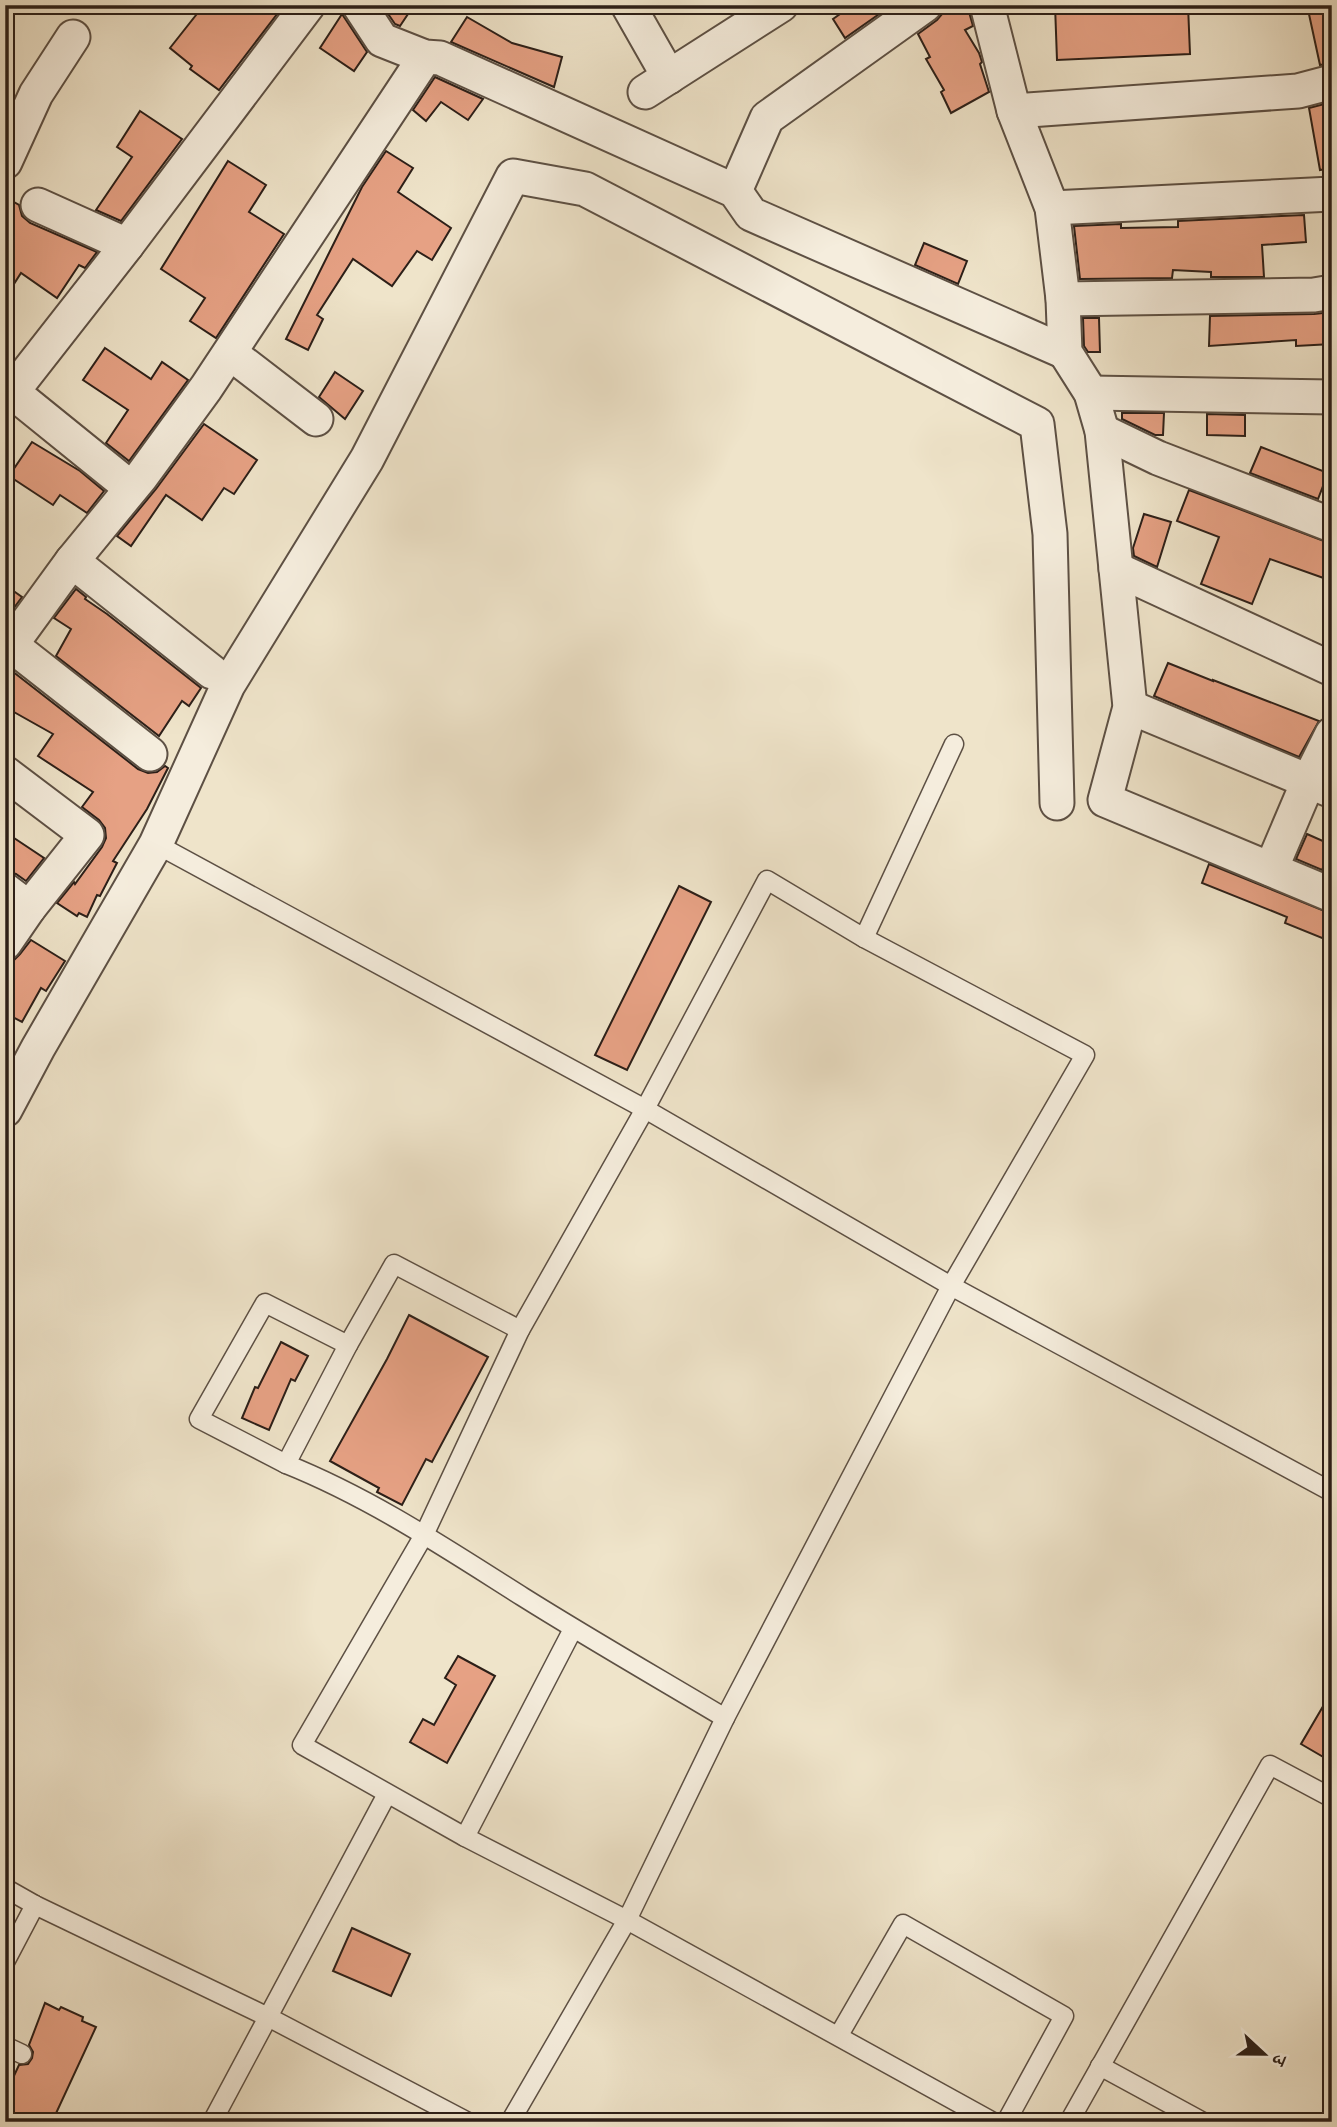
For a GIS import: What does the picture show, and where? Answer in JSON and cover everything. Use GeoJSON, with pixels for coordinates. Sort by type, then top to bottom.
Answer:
{"type":"FeatureCollection","features":[{"type":"Feature","properties":{"kind":"street"},"geometry":{"type":"LineString","coordinates":[[131,488],[8,392],[127,245],[308,5]]}},
{"type":"Feature","properties":{"kind":"street"},"geometry":{"type":"LineString","coordinates":[[359,5],[382,40],[425,57],[440,58],[479,74],[735,191],[751,214],[1065,352]]}},
{"type":"Feature","properties":{"kind":"street"},"geometry":{"type":"LineString","coordinates":[[628,5],[657,85],[749,14],[781,5]]}},
{"type":"Feature","properties":{"kind":"street"},"geometry":{"type":"LineString","coordinates":[[735,191],[767,118],[925,5]]}},
{"type":"Feature","properties":{"kind":"street"},"geometry":{"type":"LineString","coordinates":[[987,5],[1014,111],[1052,208],[1063,299],[1065,352],[1091,393],[1102,431],[1130,707],[1105,800],[1332,895]]}},
{"type":"Feature","properties":{"kind":"street"},"geometry":{"type":"LineString","coordinates":[[5,162],[36,94],[73,37]]}},
{"type":"Feature","properties":{"kind":"street"},"geometry":{"type":"LineString","coordinates":[[150,754],[7,647],[131,488],[230,353],[425,57]]}},
{"type":"Feature","properties":{"kind":"street"},"geometry":{"type":"LineString","coordinates":[[1014,111],[1298,91],[1332,82]]}},
{"type":"Feature","properties":{"kind":"street"},"geometry":{"type":"LineString","coordinates":[[5,1110],[156,844],[228,685],[368,459],[513,176],[585,189],[1037,424],[1050,534],[1057,803]]}},
{"type":"Feature","properties":{"kind":"street"},"geometry":{"type":"LineString","coordinates":[[1052,208],[1332,194]]}},
{"type":"Feature","properties":{"kind":"street"},"geometry":{"type":"LineString","coordinates":[[38,205],[127,245]]}},
{"type":"Feature","properties":{"kind":"street"},"geometry":{"type":"LineString","coordinates":[[1063,299],[1314,295],[1332,292]]}},
{"type":"Feature","properties":{"kind":"street"},"geometry":{"type":"LineString","coordinates":[[230,353],[316,419]]}},
{"type":"Feature","properties":{"kind":"street"},"geometry":{"type":"LineString","coordinates":[[1091,393],[1332,397]]}},
{"type":"Feature","properties":{"kind":"street"},"geometry":{"type":"LineString","coordinates":[[1102,431],[1158,458],[1332,525]]}},
{"type":"Feature","properties":{"kind":"street"},"geometry":{"type":"LineString","coordinates":[[72,561],[212,672]]}},
{"type":"Feature","properties":{"kind":"street"},"geometry":{"type":"LineString","coordinates":[[1116,569],[1332,669]]}},
{"type":"Feature","properties":{"kind":"street"},"geometry":{"type":"LineString","coordinates":[[1130,707],[1320,787]]}},
{"type":"Feature","properties":{"kind":"street"},"geometry":{"type":"LineString","coordinates":[[1271,869],[1320,787],[1332,734]]}},
{"type":"Feature","properties":{"kind":"street"},"geometry":{"type":"LineString","coordinates":[[5,773],[87,835],[17,899],[5,943]]}},
{"type":"Feature","properties":{"kind":"lane"},"geometry":{"type":"LineString","coordinates":[[864,938],[954,744]]}},
{"type":"Feature","properties":{"kind":"lane"},"geometry":{"type":"LineString","coordinates":[[156,844],[645,1109],[951,1286],[1332,1492]]}},
{"type":"Feature","properties":{"kind":"lane"},"geometry":{"type":"LineString","coordinates":[[510,2122],[627,1920],[725,1718],[951,1286],[1084,1055],[864,938],[767,880],[645,1109],[520,1330],[424,1535],[302,1745],[465,1837],[627,1920],[993,2122]]}},
{"type":"Feature","properties":{"kind":"lane"},"geometry":{"type":"LineString","coordinates":[[286,1464],[394,1264],[520,1330]]}},
{"type":"Feature","properties":{"kind":"lane"},"geometry":{"type":"LineString","coordinates":[[348,1345],[265,1303],[199,1419],[286,1464],[333,1482],[424,1535],[573,1629],[725,1718]]}},
{"type":"Feature","properties":{"kind":"lane"},"geometry":{"type":"LineString","coordinates":[[465,1837],[573,1629]]}},
{"type":"Feature","properties":{"kind":"lane"},"geometry":{"type":"LineString","coordinates":[[1069,2122],[1270,1765],[1332,1798]]}},
{"type":"Feature","properties":{"kind":"lane"},"geometry":{"type":"LineString","coordinates":[[212,2122],[387,1794]]}},
{"type":"Feature","properties":{"kind":"lane"},"geometry":{"type":"LineString","coordinates":[[5,1888],[268,2017],[468,2122]]}},
{"type":"Feature","properties":{"kind":"lane"},"geometry":{"type":"LineString","coordinates":[[5,1962],[35,1905]]}},
{"type":"Feature","properties":{"kind":"lane"},"geometry":{"type":"LineString","coordinates":[[839,2035],[903,1924],[1064,2016],[1006,2122]]}},
{"type":"Feature","properties":{"kind":"lane"},"geometry":{"type":"LineString","coordinates":[[5,2046],[22,2054]]}},
{"type":"Feature","properties":{"kind":"lane"},"geometry":{"type":"LineString","coordinates":[[1100,2066],[1203,2122]]}},
{"type":"Feature","properties":{"kind":"building"},"geometry":{"type":"Polygon","coordinates":[[[204,5],[284,5],[219,90],[190,69],[192,66],[170,48],[204,5]]]}},
{"type":"Feature","properties":{"kind":"building"},"geometry":{"type":"Polygon","coordinates":[[[382,5],[414,5],[400,26],[395,24],[382,5]]]}},
{"type":"Feature","properties":{"kind":"building"},"geometry":{"type":"Polygon","coordinates":[[[853,5],[892,5],[845,38],[833,19],[853,5]]]}},
{"type":"Feature","properties":{"kind":"building"},"geometry":{"type":"Polygon","coordinates":[[[944,5],[965,5],[969,12],[973,26],[965,30],[979,53],[989,92],[951,113],[941,92],[944,90],[926,59],[930,57],[918,34],[937,20],[944,5]]]}},
{"type":"Feature","properties":{"kind":"building"},"geometry":{"type":"Polygon","coordinates":[[[1055,5],[1188,5],[1190,54],[1057,60],[1055,5]]]}},
{"type":"Feature","properties":{"kind":"building"},"geometry":{"type":"Polygon","coordinates":[[[1307,5],[1332,5],[1332,63],[1320,65],[1307,5]]]}},
{"type":"Feature","properties":{"kind":"building"},"geometry":{"type":"Polygon","coordinates":[[[342,14],[367,52],[354,71],[320,48],[342,14]]]}},
{"type":"Feature","properties":{"kind":"building"},"geometry":{"type":"Polygon","coordinates":[[[467,17],[512,43],[562,57],[554,87],[451,42],[467,17]]]}},
{"type":"Feature","properties":{"kind":"building"},"geometry":{"type":"Polygon","coordinates":[[[435,77],[483,99],[468,120],[441,102],[426,121],[413,110],[435,77]]]}},
{"type":"Feature","properties":{"kind":"building"},"geometry":{"type":"Polygon","coordinates":[[[1332,102],[1332,168],[1320,170],[1309,108],[1332,102]]]}},
{"type":"Feature","properties":{"kind":"building"},"geometry":{"type":"Polygon","coordinates":[[[140,111],[182,139],[121,221],[96,210],[132,157],[117,147],[140,111]]]}},
{"type":"Feature","properties":{"kind":"building"},"geometry":{"type":"Polygon","coordinates":[[[386,151],[413,168],[398,192],[451,228],[432,260],[417,251],[392,286],[353,259],[317,315],[323,319],[308,350],[286,339],[362,187],[386,151]]]}},
{"type":"Feature","properties":{"kind":"building"},"geometry":{"type":"Polygon","coordinates":[[[228,161],[266,185],[249,212],[284,234],[216,338],[190,321],[205,298],[161,269],[228,161]]]}},
{"type":"Feature","properties":{"kind":"building"},"geometry":{"type":"Polygon","coordinates":[[[5,197],[19,205],[22,216],[30,223],[97,252],[85,268],[79,265],[57,298],[21,273],[5,298],[5,197]]]}},
{"type":"Feature","properties":{"kind":"building"},"geometry":{"type":"Polygon","coordinates":[[[1304,215],[1306,242],[1262,245],[1264,277],[1211,277],[1211,272],[1173,270],[1172,278],[1080,279],[1074,226],[1121,224],[1121,228],[1178,227],[1178,221],[1304,215]]]}},
{"type":"Feature","properties":{"kind":"building"},"geometry":{"type":"Polygon","coordinates":[[[924,243],[967,261],[958,284],[915,265],[924,243]]]}},
{"type":"Feature","properties":{"kind":"building"},"geometry":{"type":"Polygon","coordinates":[[[1332,312],[1332,344],[1296,346],[1296,340],[1209,346],[1210,316],[1332,312]]]}},
{"type":"Feature","properties":{"kind":"building"},"geometry":{"type":"Polygon","coordinates":[[[1083,318],[1099,318],[1100,352],[1088,352],[1084,346],[1083,318]]]}},
{"type":"Feature","properties":{"kind":"building"},"geometry":{"type":"Polygon","coordinates":[[[105,348],[151,379],[162,362],[188,380],[129,461],[106,443],[128,410],[83,380],[105,348]]]}},
{"type":"Feature","properties":{"kind":"building"},"geometry":{"type":"Polygon","coordinates":[[[335,372],[363,391],[345,419],[319,397],[335,372]]]}},
{"type":"Feature","properties":{"kind":"building"},"geometry":{"type":"Polygon","coordinates":[[[1122,413],[1164,413],[1163,435],[1155,435],[1122,419],[1122,413]]]}},
{"type":"Feature","properties":{"kind":"building"},"geometry":{"type":"Polygon","coordinates":[[[1207,414],[1245,415],[1245,436],[1207,435],[1207,414]]]}},
{"type":"Feature","properties":{"kind":"building"},"geometry":{"type":"Polygon","coordinates":[[[204,424],[257,460],[234,494],[224,488],[202,520],[166,495],[131,546],[117,536],[204,424]]]}},
{"type":"Feature","properties":{"kind":"building"},"geometry":{"type":"Polygon","coordinates":[[[32,442],[80,471],[104,491],[87,513],[60,495],[53,505],[9,476],[32,442]]]}},
{"type":"Feature","properties":{"kind":"building"},"geometry":{"type":"Polygon","coordinates":[[[1261,447],[1328,473],[1318,499],[1250,473],[1261,447]]]}},
{"type":"Feature","properties":{"kind":"building"},"geometry":{"type":"Polygon","coordinates":[[[1189,490],[1332,544],[1332,581],[1270,559],[1252,604],[1201,584],[1219,537],[1177,521],[1189,490]]]}},
{"type":"Feature","properties":{"kind":"building"},"geometry":{"type":"Polygon","coordinates":[[[1144,514],[1171,522],[1157,567],[1134,556],[1133,548],[1144,514]]]}},
{"type":"Feature","properties":{"kind":"building"},"geometry":{"type":"Polygon","coordinates":[[[5,585],[22,597],[5,620],[5,585]]]}},
{"type":"Feature","properties":{"kind":"building"},"geometry":{"type":"Polygon","coordinates":[[[76,589],[85,599],[201,688],[189,706],[182,701],[159,736],[56,656],[71,629],[54,618],[76,589]]]}},
{"type":"Feature","properties":{"kind":"building"},"geometry":{"type":"Polygon","coordinates":[[[1168,663],[1319,721],[1299,757],[1154,696],[1168,663]]]}},
{"type":"Feature","properties":{"kind":"building"},"geometry":{"type":"Polygon","coordinates":[[[12,671],[138,769],[148,773],[157,772],[165,766],[168,768],[147,809],[113,861],[117,863],[87,917],[79,913],[77,916],[57,903],[74,882],[75,884],[102,847],[106,838],[105,828],[82,807],[93,792],[38,756],[53,734],[5,707],[5,672],[12,671]]]}},
{"type":"Feature","properties":{"kind":"building"},"geometry":{"type":"Polygon","coordinates":[[[5,832],[44,858],[26,881],[5,871],[5,832]]]}},
{"type":"Feature","properties":{"kind":"building"},"geometry":{"type":"Polygon","coordinates":[[[1307,834],[1332,845],[1322,870],[1296,859],[1307,834]]]}},
{"type":"Feature","properties":{"kind":"building"},"geometry":{"type":"Polygon","coordinates":[[[1209,864],[1332,914],[1332,928],[1327,940],[1285,923],[1287,917],[1202,883],[1209,864]]]}},
{"type":"Feature","properties":{"kind":"building"},"geometry":{"type":"Polygon","coordinates":[[[679,886],[711,902],[627,1070],[595,1055],[679,886]]]}},
{"type":"Feature","properties":{"kind":"building"},"geometry":{"type":"Polygon","coordinates":[[[31,940],[65,961],[46,991],[41,988],[22,1022],[5,1013],[5,962],[14,960],[31,940]]]}},
{"type":"Feature","properties":{"kind":"building"},"geometry":{"type":"Polygon","coordinates":[[[409,1315],[488,1357],[432,1462],[426,1459],[402,1505],[377,1492],[379,1488],[330,1461],[409,1315]]]}},
{"type":"Feature","properties":{"kind":"building"},"geometry":{"type":"Polygon","coordinates":[[[281,1342],[308,1356],[295,1381],[291,1379],[269,1430],[242,1418],[255,1387],[258,1388],[281,1342]]]}},
{"type":"Feature","properties":{"kind":"building"},"geometry":{"type":"Polygon","coordinates":[[[458,1656],[495,1676],[447,1763],[410,1742],[423,1719],[434,1725],[456,1685],[445,1678],[458,1656]]]}},
{"type":"Feature","properties":{"kind":"building"},"geometry":{"type":"Polygon","coordinates":[[[1332,1691],[1332,1762],[1301,1744],[1332,1691]]]}},
{"type":"Feature","properties":{"kind":"building"},"geometry":{"type":"Polygon","coordinates":[[[352,1928],[410,1954],[391,1996],[333,1971],[352,1928]]]}},
{"type":"Feature","properties":{"kind":"building"},"geometry":{"type":"Polygon","coordinates":[[[45,2003],[83,2017],[82,2021],[96,2027],[52,2122],[5,2122],[5,2095],[19,2065],[28,2064],[32,2058],[33,2052],[29,2045],[45,2003]]]}}]}
